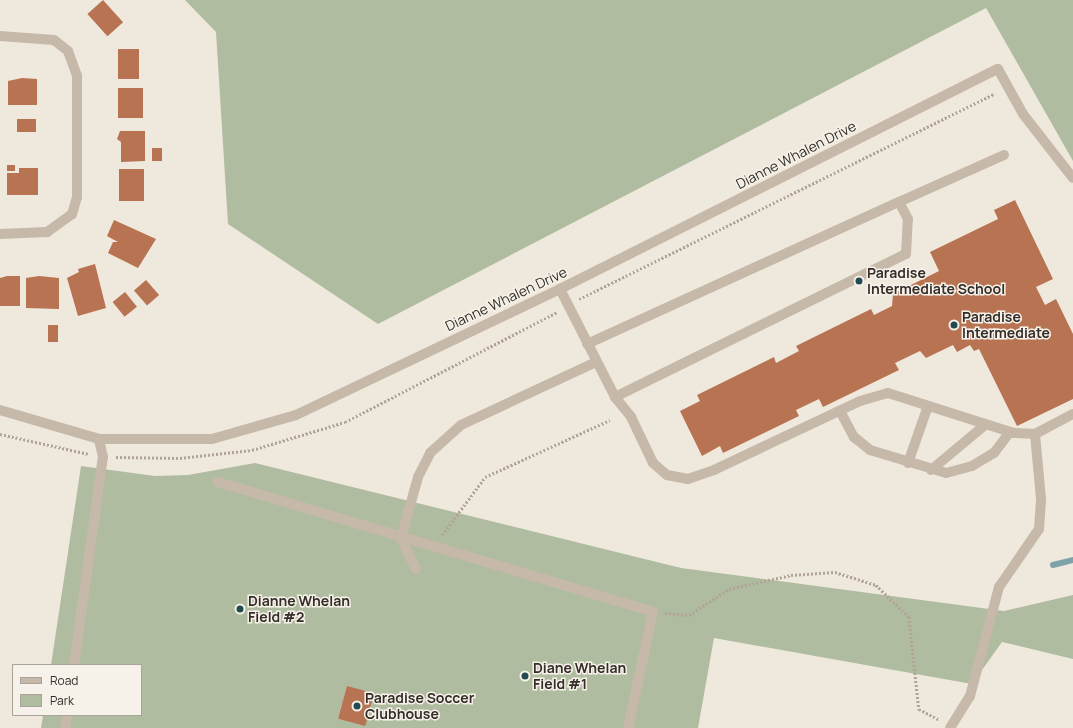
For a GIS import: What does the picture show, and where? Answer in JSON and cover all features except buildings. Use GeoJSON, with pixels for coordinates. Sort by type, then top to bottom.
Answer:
{"type":"FeatureCollection","features":[{"type":"Feature","properties":{"kind":"street"},"geometry":{"type":"LineString","coordinates":[[0,36],[45,37],[62,44],[76,68],[77,197],[72,214],[47,232],[0,234]]}},
{"type":"Feature","properties":{"kind":"street","name":"Dianne Whalen Drive"},"geometry":{"type":"LineString","coordinates":[[0,410],[99,439],[212,439],[296,414],[560,289],[998,70],[1022,114],[1073,178]]}},
{"type":"Feature","properties":{"kind":"street"},"geometry":{"type":"LineString","coordinates":[[587,344],[1004,155]]}},
{"type":"Feature","properties":{"kind":"street"},"geometry":{"type":"LineString","coordinates":[[615,397],[906,254],[908,219],[899,202]]}},
{"type":"Feature","properties":{"kind":"street"},"geometry":{"type":"LineString","coordinates":[[560,289],[596,362],[615,397],[631,417],[653,463],[667,474],[688,479],[714,470],[840,411],[888,393],[1010,432],[1035,434],[1073,414]]}},
{"type":"Feature","properties":{"kind":"street"},"geometry":{"type":"LineString","coordinates":[[416,569],[401,538],[418,477],[430,453],[461,425],[596,362]]}},
{"type":"Feature","properties":{"kind":"street"},"geometry":{"type":"LineString","coordinates":[[908,463],[928,406]]}},
{"type":"Feature","properties":{"kind":"street"},"geometry":{"type":"LineString","coordinates":[[840,411],[854,438],[870,450],[931,470],[946,473],[972,466],[994,453],[1010,432]]}},
{"type":"Feature","properties":{"kind":"street"},"geometry":{"type":"LineString","coordinates":[[931,470],[985,425]]}},
{"type":"Feature","properties":{"kind":"street"},"geometry":{"type":"LineString","coordinates":[[951,727],[970,696],[999,587],[1039,528],[1041,499],[1035,434]]}},
{"type":"Feature","properties":{"kind":"street"},"geometry":{"type":"LineString","coordinates":[[74,664],[103,457],[99,439]]}},
{"type":"Feature","properties":{"kind":"street"},"geometry":{"type":"LineString","coordinates":[[218,482],[401,538],[653,612],[628,728]]}},
{"type":"Feature","properties":{"kind":"street"},"geometry":{"type":"LineString","coordinates":[[65,728],[67,716]]}},
{"type":"Feature","properties":{"kind":"path"},"geometry":{"type":"LineString","coordinates":[[436,548],[485,477],[610,420]]}},
{"type":"Feature","properties":{"kind":"path"},"geometry":{"type":"LineString","coordinates":[[653,612],[689,614],[729,589],[791,574],[835,572],[876,585],[909,617],[919,709],[951,727]]}},
{"type":"Feature","properties":{"kind":"green space"},"geometry":{"type":"Polygon","coordinates":[[[185,0],[1073,0],[1073,161],[986,8],[378,324],[228,224],[216,32],[185,0]]]}},
{"type":"Feature","properties":{"kind":"green space"},"geometry":{"type":"Polygon","coordinates":[[[255,463],[681,568],[1004,611],[1073,595],[1073,659],[1002,642],[972,684],[714,638],[698,728],[41,728],[43,716],[142,716],[142,664],[51,664],[81,466],[155,476],[188,475],[255,463]]]}},
{"type":"Feature","properties":{"kind":"waterway"},"geometry":{"type":"LineString","coordinates":[[1053,565],[1073,560]]}},
{"type":"Feature","properties":{"kind":"place","name":"Paradise Intermediate School"},"geometry":{"type":"Point","coordinates":[859,281]}},
{"type":"Feature","properties":{"kind":"place","name":"Paradise Intermediate"},"geometry":{"type":"Point","coordinates":[954,325]}},
{"type":"Feature","properties":{"kind":"place","name":"Dianne Whelan Field #2"},"geometry":{"type":"Point","coordinates":[240,609]}},
{"type":"Feature","properties":{"kind":"place","name":"Diane Whelan Field #1"},"geometry":{"type":"Point","coordinates":[525,676]}},
{"type":"Feature","properties":{"kind":"place","name":"Paradise Soccer Clubhouse"},"geometry":{"type":"Point","coordinates":[357,706]}}]}
